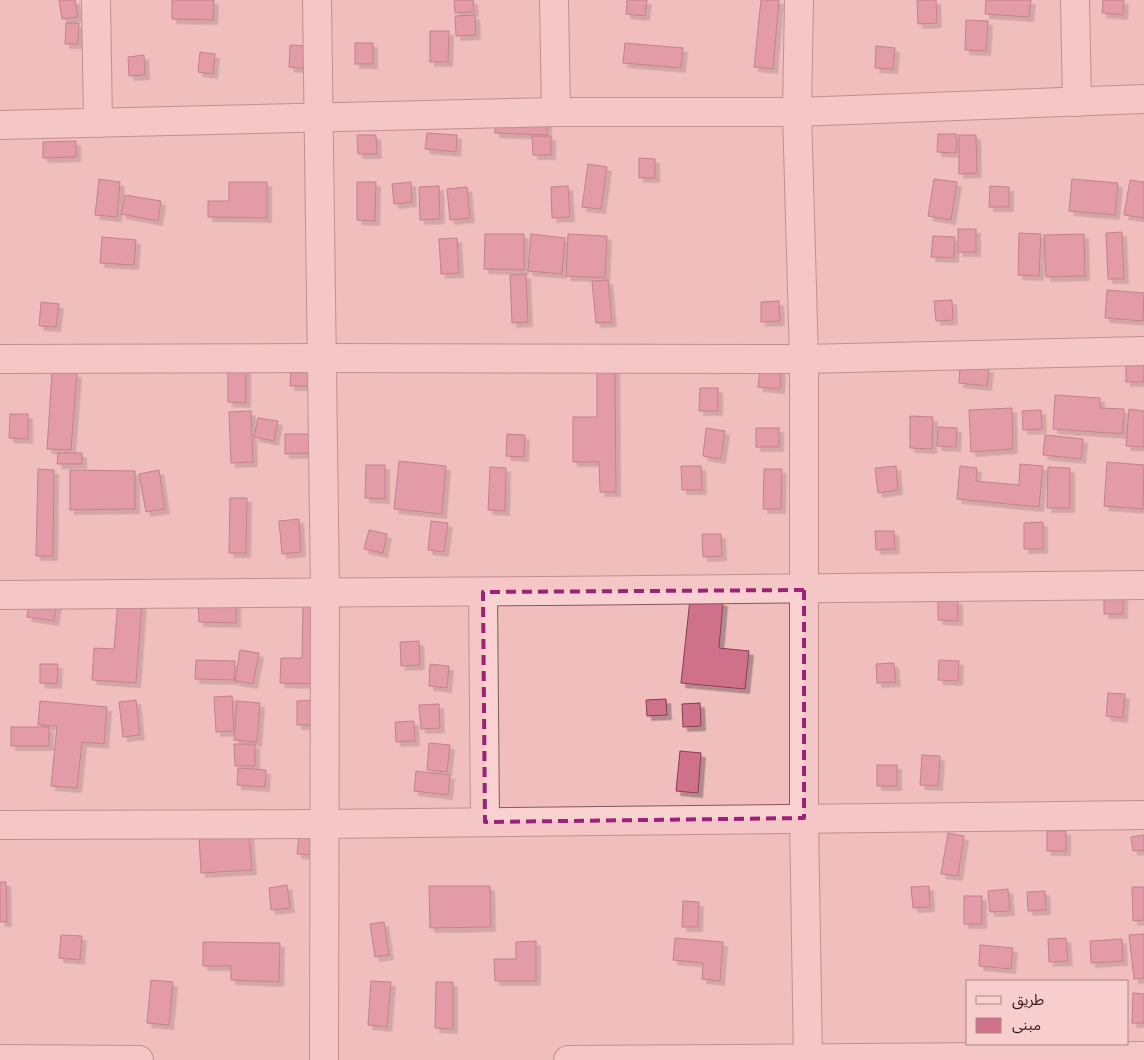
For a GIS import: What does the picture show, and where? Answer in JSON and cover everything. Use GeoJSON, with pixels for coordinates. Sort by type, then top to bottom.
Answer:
{"type":"FeatureCollection","features":[{"type":"Feature","properties":{"kind":"street"},"geometry":{"type":"LineString","coordinates":[[96,0],[98,123]]}},
{"type":"Feature","properties":{"kind":"street"},"geometry":{"type":"LineString","coordinates":[[317,0],[325,593],[323,824],[324,1060]]}},
{"type":"Feature","properties":{"kind":"street"},"geometry":{"type":"LineString","coordinates":[[554,0],[556,112]]}},
{"type":"Feature","properties":{"kind":"street"},"geometry":{"type":"LineString","coordinates":[[799,0],[797,112],[804,359],[804,818],[808,1059]]}},
{"type":"Feature","properties":{"kind":"street"},"geometry":{"type":"LineString","coordinates":[[1075,0],[1077,102]]}},
{"type":"Feature","properties":{"kind":"street"},"geometry":{"type":"LineString","coordinates":[[0,125],[556,112],[797,112],[1144,99]]}},
{"type":"Feature","properties":{"kind":"street"},"geometry":{"type":"LineString","coordinates":[[0,360],[321,358],[804,359],[1144,351]]}},
{"type":"Feature","properties":{"kind":"street"},"geometry":{"type":"LineString","coordinates":[[0,595],[677,589],[804,590],[1144,585]]}},
{"type":"Feature","properties":{"kind":"street"},"geometry":{"type":"LineString","coordinates":[[484,592],[485,822]]}},
{"type":"Feature","properties":{"kind":"street"},"geometry":{"type":"LineString","coordinates":[[0,825],[323,824],[1144,815]]}},
{"type":"Feature","properties":{"kind":"street"},"geometry":{"type":"LineString","coordinates":[[568,1060],[988,1059],[1144,1056]]}},
{"type":"Feature","properties":{"kind":"street"},"geometry":{"type":"LineString","coordinates":[[0,1059],[139,1060]]}},
{"type":"Feature","properties":{"kind":"highlighted area"},"geometry":{"type":"Polygon","coordinates":[[[804,590],[804,818],[485,822],[483,592],[804,590]]]}},
{"type":"Feature","properties":{"kind":"building"},"geometry":{"type":"Polygon","coordinates":[[[59,0],[75,0],[78,17],[62,19],[59,0]]]}},
{"type":"Feature","properties":{"kind":"building"},"geometry":{"type":"Polygon","coordinates":[[[172,0],[214,0],[213,20],[172,19],[172,0]]]}},
{"type":"Feature","properties":{"kind":"building"},"geometry":{"type":"Polygon","coordinates":[[[454,0],[473,0],[474,12],[455,13],[454,0]]]}},
{"type":"Feature","properties":{"kind":"building"},"geometry":{"type":"Polygon","coordinates":[[[627,0],[647,0],[645,16],[626,14],[627,0]]]}},
{"type":"Feature","properties":{"kind":"building"},"geometry":{"type":"Polygon","coordinates":[[[761,0],[779,0],[773,69],[754,67],[761,0]]]}},
{"type":"Feature","properties":{"kind":"building"},"geometry":{"type":"Polygon","coordinates":[[[917,0],[936,0],[937,23],[918,24],[917,0]]]}},
{"type":"Feature","properties":{"kind":"building"},"geometry":{"type":"Polygon","coordinates":[[[986,0],[1031,0],[1029,17],[985,14],[986,0]]]}},
{"type":"Feature","properties":{"kind":"building"},"geometry":{"type":"Polygon","coordinates":[[[1103,0],[1124,0],[1123,15],[1102,13],[1103,0]]]}},
{"type":"Feature","properties":{"kind":"building"},"geometry":{"type":"Polygon","coordinates":[[[475,15],[476,35],[456,36],[455,16],[475,15]]]}},
{"type":"Feature","properties":{"kind":"building"},"geometry":{"type":"Polygon","coordinates":[[[966,20],[988,21],[986,51],[965,50],[966,20]]]}},
{"type":"Feature","properties":{"kind":"building"},"geometry":{"type":"Polygon","coordinates":[[[66,23],[79,23],[78,44],[65,44],[66,23]]]}},
{"type":"Feature","properties":{"kind":"building"},"geometry":{"type":"Polygon","coordinates":[[[430,31],[449,31],[448,62],[430,62],[430,31]]]}},
{"type":"Feature","properties":{"kind":"building"},"geometry":{"type":"Polygon","coordinates":[[[355,43],[373,43],[373,64],[355,64],[355,43]]]}},
{"type":"Feature","properties":{"kind":"building"},"geometry":{"type":"Polygon","coordinates":[[[625,43],[683,48],[681,68],[623,63],[625,43]]]}},
{"type":"Feature","properties":{"kind":"building"},"geometry":{"type":"Polygon","coordinates":[[[290,45],[308,46],[306,69],[289,67],[290,45]]]}},
{"type":"Feature","properties":{"kind":"building"},"geometry":{"type":"Polygon","coordinates":[[[876,46],[895,48],[893,69],[875,68],[876,46]]]}},
{"type":"Feature","properties":{"kind":"building"},"geometry":{"type":"Polygon","coordinates":[[[200,52],[215,54],[213,74],[198,72],[200,52]]]}},
{"type":"Feature","properties":{"kind":"building"},"geometry":{"type":"Polygon","coordinates":[[[144,55],[145,75],[129,76],[128,57],[144,55]]]}},
{"type":"Feature","properties":{"kind":"building"},"geometry":{"type":"Polygon","coordinates":[[[495,117],[547,117],[547,135],[495,133],[495,117]]]}},
{"type":"Feature","properties":{"kind":"building"},"geometry":{"type":"Polygon","coordinates":[[[427,133],[457,135],[456,152],[425,149],[427,133]]]}},
{"type":"Feature","properties":{"kind":"building"},"geometry":{"type":"Polygon","coordinates":[[[938,134],[957,134],[956,153],[937,152],[938,134]]]}},
{"type":"Feature","properties":{"kind":"building"},"geometry":{"type":"Polygon","coordinates":[[[357,135],[376,135],[377,154],[358,154],[357,135]]]}},
{"type":"Feature","properties":{"kind":"building"},"geometry":{"type":"Polygon","coordinates":[[[959,135],[976,135],[977,173],[959,174],[959,135]]]}},
{"type":"Feature","properties":{"kind":"building"},"geometry":{"type":"Polygon","coordinates":[[[532,136],[551,136],[551,155],[533,155],[532,136]]]}},
{"type":"Feature","properties":{"kind":"building"},"geometry":{"type":"Polygon","coordinates":[[[76,141],[76,157],[43,158],[43,142],[76,141]]]}},
{"type":"Feature","properties":{"kind":"building"},"geometry":{"type":"Polygon","coordinates":[[[639,158],[655,159],[655,178],[639,178],[639,158]]]}},
{"type":"Feature","properties":{"kind":"building"},"geometry":{"type":"Polygon","coordinates":[[[588,164],[607,167],[601,209],[582,207],[588,164]]]}},
{"type":"Feature","properties":{"kind":"building"},"geometry":{"type":"Polygon","coordinates":[[[99,179],[120,182],[117,217],[95,215],[99,179]]]}},
{"type":"Feature","properties":{"kind":"building"},"geometry":{"type":"Polygon","coordinates":[[[934,179],[957,182],[951,220],[928,216],[934,179]]]}},
{"type":"Feature","properties":{"kind":"building"},"geometry":{"type":"Polygon","coordinates":[[[1072,179],[1118,183],[1115,215],[1069,211],[1072,179]]]}},
{"type":"Feature","properties":{"kind":"building"},"geometry":{"type":"Polygon","coordinates":[[[1130,180],[1144,182],[1144,218],[1124,215],[1130,180]]]}},
{"type":"Feature","properties":{"kind":"building"},"geometry":{"type":"Polygon","coordinates":[[[229,182],[267,182],[267,218],[208,217],[208,201],[229,201],[229,182]]]}},
{"type":"Feature","properties":{"kind":"building"},"geometry":{"type":"Polygon","coordinates":[[[357,182],[376,182],[375,221],[357,220],[357,182]]]}},
{"type":"Feature","properties":{"kind":"building"},"geometry":{"type":"Polygon","coordinates":[[[411,182],[412,202],[394,204],[392,184],[411,182]]]}},
{"type":"Feature","properties":{"kind":"building"},"geometry":{"type":"Polygon","coordinates":[[[439,186],[440,219],[420,220],[419,187],[439,186]]]}},
{"type":"Feature","properties":{"kind":"building"},"geometry":{"type":"Polygon","coordinates":[[[568,186],[570,217],[552,218],[551,187],[568,186]]]}},
{"type":"Feature","properties":{"kind":"building"},"geometry":{"type":"Polygon","coordinates":[[[990,186],[1009,187],[1009,207],[989,207],[990,186]]]}},
{"type":"Feature","properties":{"kind":"building"},"geometry":{"type":"Polygon","coordinates":[[[467,187],[470,218],[450,220],[447,189],[467,187]]]}},
{"type":"Feature","properties":{"kind":"building"},"geometry":{"type":"Polygon","coordinates":[[[125,195],[161,201],[158,221],[121,214],[125,195]]]}},
{"type":"Feature","properties":{"kind":"building"},"geometry":{"type":"Polygon","coordinates":[[[958,229],[976,229],[976,252],[958,252],[958,229]]]}},
{"type":"Feature","properties":{"kind":"building"},"geometry":{"type":"Polygon","coordinates":[[[1122,232],[1124,279],[1108,279],[1106,233],[1122,232]]]}},
{"type":"Feature","properties":{"kind":"building"},"geometry":{"type":"Polygon","coordinates":[[[1019,233],[1041,234],[1039,276],[1018,275],[1019,233]]]}},
{"type":"Feature","properties":{"kind":"building"},"geometry":{"type":"Polygon","coordinates":[[[485,234],[524,234],[524,270],[484,269],[485,234]]]}},
{"type":"Feature","properties":{"kind":"building"},"geometry":{"type":"Polygon","coordinates":[[[531,234],[565,238],[562,274],[528,271],[531,234]]]}},
{"type":"Feature","properties":{"kind":"building"},"geometry":{"type":"Polygon","coordinates":[[[568,234],[607,236],[605,278],[566,276],[568,234]]]}},
{"type":"Feature","properties":{"kind":"building"},"geometry":{"type":"Polygon","coordinates":[[[1084,234],[1085,276],[1046,277],[1044,235],[1084,234]]]}},
{"type":"Feature","properties":{"kind":"building"},"geometry":{"type":"Polygon","coordinates":[[[933,236],[955,237],[954,258],[931,257],[933,236]]]}},
{"type":"Feature","properties":{"kind":"building"},"geometry":{"type":"Polygon","coordinates":[[[102,237],[136,240],[134,265],[100,263],[102,237]]]}},
{"type":"Feature","properties":{"kind":"building"},"geometry":{"type":"Polygon","coordinates":[[[457,238],[459,273],[441,274],[439,239],[457,238]]]}},
{"type":"Feature","properties":{"kind":"building"},"geometry":{"type":"Polygon","coordinates":[[[526,274],[528,322],[512,323],[510,275],[526,274]]]}},
{"type":"Feature","properties":{"kind":"building"},"geometry":{"type":"Polygon","coordinates":[[[608,280],[612,322],[596,323],[592,281],[608,280]]]}},
{"type":"Feature","properties":{"kind":"building"},"geometry":{"type":"Polygon","coordinates":[[[1107,290],[1144,293],[1143,321],[1105,318],[1107,290]]]}},
{"type":"Feature","properties":{"kind":"building"},"geometry":{"type":"Polygon","coordinates":[[[952,300],[953,320],[936,321],[934,301],[952,300]]]}},
{"type":"Feature","properties":{"kind":"building"},"geometry":{"type":"Polygon","coordinates":[[[779,301],[780,321],[761,322],[761,302],[779,301]]]}},
{"type":"Feature","properties":{"kind":"building"},"geometry":{"type":"Polygon","coordinates":[[[41,302],[59,304],[56,327],[39,326],[41,302]]]}},
{"type":"Feature","properties":{"kind":"building"},"geometry":{"type":"Polygon","coordinates":[[[1126,364],[1144,365],[1144,382],[1126,382],[1126,364]]]}},
{"type":"Feature","properties":{"kind":"building"},"geometry":{"type":"Polygon","coordinates":[[[960,366],[989,368],[987,386],[959,383],[960,366]]]}},
{"type":"Feature","properties":{"kind":"building"},"geometry":{"type":"Polygon","coordinates":[[[291,367],[311,367],[310,386],[290,386],[291,367]]]}},
{"type":"Feature","properties":{"kind":"building"},"geometry":{"type":"Polygon","coordinates":[[[228,368],[246,368],[246,403],[228,402],[228,368]]]}},
{"type":"Feature","properties":{"kind":"building"},"geometry":{"type":"Polygon","coordinates":[[[597,368],[615,368],[616,492],[600,492],[599,462],[573,462],[573,417],[597,417],[597,368]]]}},
{"type":"Feature","properties":{"kind":"building"},"geometry":{"type":"Polygon","coordinates":[[[760,368],[781,370],[780,389],[758,387],[760,368]]]}},
{"type":"Feature","properties":{"kind":"building"},"geometry":{"type":"Polygon","coordinates":[[[52,372],[77,373],[71,450],[47,449],[52,372]]]}},
{"type":"Feature","properties":{"kind":"building"},"geometry":{"type":"Polygon","coordinates":[[[700,388],[718,388],[718,411],[699,411],[700,388]]]}},
{"type":"Feature","properties":{"kind":"building"},"geometry":{"type":"Polygon","coordinates":[[[1055,395],[1100,398],[1100,408],[1124,409],[1123,434],[1053,429],[1055,395]]]}},
{"type":"Feature","properties":{"kind":"building"},"geometry":{"type":"Polygon","coordinates":[[[1012,408],[1013,449],[971,452],[969,410],[1012,408]]]}},
{"type":"Feature","properties":{"kind":"building"},"geometry":{"type":"Polygon","coordinates":[[[1129,409],[1144,411],[1144,447],[1126,446],[1129,409]]]}},
{"type":"Feature","properties":{"kind":"building"},"geometry":{"type":"Polygon","coordinates":[[[1041,410],[1042,429],[1023,430],[1022,411],[1041,410]]]}},
{"type":"Feature","properties":{"kind":"building"},"geometry":{"type":"Polygon","coordinates":[[[251,411],[253,462],[231,463],[229,412],[251,411]]]}},
{"type":"Feature","properties":{"kind":"building"},"geometry":{"type":"Polygon","coordinates":[[[10,414],[28,414],[28,439],[9,438],[10,414]]]}},
{"type":"Feature","properties":{"kind":"building"},"geometry":{"type":"Polygon","coordinates":[[[910,416],[933,417],[932,449],[910,448],[910,416]]]}},
{"type":"Feature","properties":{"kind":"building"},"geometry":{"type":"Polygon","coordinates":[[[258,418],[278,421],[274,441],[254,437],[258,418]]]}},
{"type":"Feature","properties":{"kind":"building"},"geometry":{"type":"Polygon","coordinates":[[[938,427],[957,428],[956,447],[937,446],[938,427]]]}},
{"type":"Feature","properties":{"kind":"building"},"geometry":{"type":"Polygon","coordinates":[[[706,428],[725,431],[721,459],[703,456],[706,428]]]}},
{"type":"Feature","properties":{"kind":"building"},"geometry":{"type":"Polygon","coordinates":[[[756,428],[779,428],[779,447],[756,447],[756,428]]]}},
{"type":"Feature","properties":{"kind":"building"},"geometry":{"type":"Polygon","coordinates":[[[285,434],[313,434],[314,453],[285,454],[285,434]]]}},
{"type":"Feature","properties":{"kind":"building"},"geometry":{"type":"Polygon","coordinates":[[[507,434],[525,435],[524,457],[506,456],[507,434]]]}},
{"type":"Feature","properties":{"kind":"building"},"geometry":{"type":"Polygon","coordinates":[[[1045,435],[1083,439],[1081,459],[1043,455],[1045,435]]]}},
{"type":"Feature","properties":{"kind":"building"},"geometry":{"type":"Polygon","coordinates":[[[58,453],[82,453],[82,464],[57,464],[58,453]]]}},
{"type":"Feature","properties":{"kind":"building"},"geometry":{"type":"Polygon","coordinates":[[[399,461],[446,466],[442,514],[394,509],[399,461]]]}},
{"type":"Feature","properties":{"kind":"building"},"geometry":{"type":"Polygon","coordinates":[[[1107,462],[1144,465],[1143,509],[1104,506],[1107,462]]]}},
{"type":"Feature","properties":{"kind":"building"},"geometry":{"type":"Polygon","coordinates":[[[1020,464],[1043,466],[1039,507],[957,499],[960,466],[977,468],[976,481],[1019,485],[1020,464]]]}},
{"type":"Feature","properties":{"kind":"building"},"geometry":{"type":"Polygon","coordinates":[[[366,465],[385,465],[385,499],[365,498],[366,465]]]}},
{"type":"Feature","properties":{"kind":"building"},"geometry":{"type":"Polygon","coordinates":[[[681,466],[701,466],[702,490],[682,490],[681,466]]]}},
{"type":"Feature","properties":{"kind":"building"},"geometry":{"type":"Polygon","coordinates":[[[896,466],[898,490],[878,493],[875,468],[896,466]]]}},
{"type":"Feature","properties":{"kind":"building"},"geometry":{"type":"Polygon","coordinates":[[[490,467],[506,468],[505,511],[488,510],[490,467]]]}},
{"type":"Feature","properties":{"kind":"building"},"geometry":{"type":"Polygon","coordinates":[[[1048,467],[1070,468],[1070,508],[1047,508],[1048,467]]]}},
{"type":"Feature","properties":{"kind":"building"},"geometry":{"type":"Polygon","coordinates":[[[38,469],[54,470],[53,556],[36,556],[38,469]]]}},
{"type":"Feature","properties":{"kind":"building"},"geometry":{"type":"Polygon","coordinates":[[[764,469],[782,469],[781,509],[763,509],[764,469]]]}},
{"type":"Feature","properties":{"kind":"building"},"geometry":{"type":"Polygon","coordinates":[[[70,470],[135,471],[135,509],[70,510],[70,470]]]}},
{"type":"Feature","properties":{"kind":"building"},"geometry":{"type":"Polygon","coordinates":[[[159,470],[165,509],[146,512],[139,474],[159,470]]]}},
{"type":"Feature","properties":{"kind":"building"},"geometry":{"type":"Polygon","coordinates":[[[230,498],[247,498],[246,553],[229,553],[230,498]]]}},
{"type":"Feature","properties":{"kind":"building"},"geometry":{"type":"Polygon","coordinates":[[[299,519],[301,552],[282,554],[279,521],[299,519]]]}},
{"type":"Feature","properties":{"kind":"building"},"geometry":{"type":"Polygon","coordinates":[[[431,521],[448,523],[444,552],[428,550],[431,521]]]}},
{"type":"Feature","properties":{"kind":"building"},"geometry":{"type":"Polygon","coordinates":[[[1043,522],[1043,549],[1024,549],[1024,523],[1043,522]]]}},
{"type":"Feature","properties":{"kind":"building"},"geometry":{"type":"Polygon","coordinates":[[[369,530],[387,534],[383,553],[364,549],[369,530]]]}},
{"type":"Feature","properties":{"kind":"building"},"geometry":{"type":"Polygon","coordinates":[[[875,531],[894,531],[895,549],[876,550],[875,531]]]}},
{"type":"Feature","properties":{"kind":"building"},"geometry":{"type":"Polygon","coordinates":[[[702,534],[721,534],[722,556],[703,557],[702,534]]]}},
{"type":"Feature","properties":{"kind":"building"},"geometry":{"type":"Polygon","coordinates":[[[1104,595],[1123,595],[1123,614],[1104,614],[1104,595]]]}},
{"type":"Feature","properties":{"kind":"building"},"geometry":{"type":"Polygon","coordinates":[[[690,599],[723,602],[719,648],[749,651],[745,689],[681,683],[690,599]]]}},
{"type":"Feature","properties":{"kind":"building"},"geometry":{"type":"Polygon","coordinates":[[[29,600],[57,604],[54,621],[27,617],[29,600]]]}},
{"type":"Feature","properties":{"kind":"building"},"geometry":{"type":"Polygon","coordinates":[[[938,600],[958,600],[958,621],[938,620],[938,600]]]}},
{"type":"Feature","properties":{"kind":"building"},"geometry":{"type":"Polygon","coordinates":[[[118,601],[142,603],[136,683],[92,680],[94,648],[114,649],[118,601]]]}},
{"type":"Feature","properties":{"kind":"building"},"geometry":{"type":"Polygon","coordinates":[[[303,602],[318,602],[317,684],[280,683],[281,658],[302,658],[303,602]]]}},
{"type":"Feature","properties":{"kind":"building"},"geometry":{"type":"Polygon","coordinates":[[[198,603],[236,603],[236,623],[199,622],[198,603]]]}},
{"type":"Feature","properties":{"kind":"building"},"geometry":{"type":"Polygon","coordinates":[[[419,641],[420,665],[401,666],[400,642],[419,641]]]}},
{"type":"Feature","properties":{"kind":"building"},"geometry":{"type":"Polygon","coordinates":[[[240,650],[259,653],[253,684],[235,681],[240,650]]]}},
{"type":"Feature","properties":{"kind":"building"},"geometry":{"type":"Polygon","coordinates":[[[196,660],[235,661],[234,680],[195,679],[196,660]]]}},
{"type":"Feature","properties":{"kind":"building"},"geometry":{"type":"Polygon","coordinates":[[[939,660],[959,661],[958,681],[938,680],[939,660]]]}},
{"type":"Feature","properties":{"kind":"building"},"geometry":{"type":"Polygon","coordinates":[[[894,663],[896,682],[877,683],[876,664],[894,663]]]}},
{"type":"Feature","properties":{"kind":"building"},"geometry":{"type":"Polygon","coordinates":[[[40,664],[58,664],[57,684],[40,683],[40,664]]]}},
{"type":"Feature","properties":{"kind":"building"},"geometry":{"type":"Polygon","coordinates":[[[430,664],[449,666],[447,688],[429,686],[430,664]]]}},
{"type":"Feature","properties":{"kind":"building"},"geometry":{"type":"Polygon","coordinates":[[[1108,693],[1125,694],[1123,718],[1106,716],[1108,693]]]}},
{"type":"Feature","properties":{"kind":"building"},"geometry":{"type":"Polygon","coordinates":[[[232,696],[234,731],[216,732],[214,697],[232,696]]]}},
{"type":"Feature","properties":{"kind":"building"},"geometry":{"type":"Polygon","coordinates":[[[666,699],[667,715],[647,716],[646,700],[666,699]]]}},
{"type":"Feature","properties":{"kind":"building"},"geometry":{"type":"Polygon","coordinates":[[[136,700],[140,735],[123,737],[119,702],[136,700]]]}},
{"type":"Feature","properties":{"kind":"building"},"geometry":{"type":"Polygon","coordinates":[[[317,700],[317,725],[297,725],[297,701],[317,700]]]}},
{"type":"Feature","properties":{"kind":"building"},"geometry":{"type":"Polygon","coordinates":[[[40,701],[107,707],[104,744],[82,742],[77,788],[51,786],[57,726],[38,725],[40,701]]]}},
{"type":"Feature","properties":{"kind":"building"},"geometry":{"type":"Polygon","coordinates":[[[237,701],[260,703],[257,742],[234,740],[237,701]]]}},
{"type":"Feature","properties":{"kind":"building"},"geometry":{"type":"Polygon","coordinates":[[[700,703],[701,726],[683,727],[682,704],[700,703]]]}},
{"type":"Feature","properties":{"kind":"building"},"geometry":{"type":"Polygon","coordinates":[[[439,704],[440,728],[421,729],[419,705],[439,704]]]}},
{"type":"Feature","properties":{"kind":"building"},"geometry":{"type":"Polygon","coordinates":[[[414,721],[415,741],[396,742],[395,722],[414,721]]]}},
{"type":"Feature","properties":{"kind":"building"},"geometry":{"type":"Polygon","coordinates":[[[11,727],[49,727],[49,746],[11,746],[11,727]]]}},
{"type":"Feature","properties":{"kind":"building"},"geometry":{"type":"Polygon","coordinates":[[[429,743],[450,745],[447,772],[427,770],[429,743]]]}},
{"type":"Feature","properties":{"kind":"building"},"geometry":{"type":"Polygon","coordinates":[[[234,744],[255,744],[255,766],[235,766],[234,744]]]}},
{"type":"Feature","properties":{"kind":"building"},"geometry":{"type":"Polygon","coordinates":[[[680,751],[701,753],[698,793],[676,791],[680,751]]]}},
{"type":"Feature","properties":{"kind":"building"},"geometry":{"type":"Polygon","coordinates":[[[922,755],[940,756],[938,786],[920,785],[922,755]]]}},
{"type":"Feature","properties":{"kind":"building"},"geometry":{"type":"Polygon","coordinates":[[[877,765],[897,765],[897,786],[877,786],[877,765]]]}},
{"type":"Feature","properties":{"kind":"building"},"geometry":{"type":"Polygon","coordinates":[[[238,768],[266,770],[265,787],[237,785],[238,768]]]}},
{"type":"Feature","properties":{"kind":"building"},"geometry":{"type":"Polygon","coordinates":[[[416,771],[450,775],[448,795],[414,791],[416,771]]]}},
{"type":"Feature","properties":{"kind":"building"},"geometry":{"type":"Polygon","coordinates":[[[1047,831],[1066,831],[1066,851],[1047,851],[1047,831]]]}},
{"type":"Feature","properties":{"kind":"building"},"geometry":{"type":"Polygon","coordinates":[[[948,833],[964,836],[958,876],[941,874],[948,833]]]}},
{"type":"Feature","properties":{"kind":"building"},"geometry":{"type":"Polygon","coordinates":[[[249,834],[252,870],[201,873],[199,837],[249,834]]]}},
{"type":"Feature","properties":{"kind":"building"},"geometry":{"type":"Polygon","coordinates":[[[299,835],[316,836],[315,855],[297,854],[299,835]]]}},
{"type":"Feature","properties":{"kind":"building"},"geometry":{"type":"Polygon","coordinates":[[[1144,835],[1144,850],[1133,851],[1131,837],[1144,835]]]}},
{"type":"Feature","properties":{"kind":"building"},"geometry":{"type":"Polygon","coordinates":[[[0,882],[6,882],[7,922],[0,922],[0,882]]]}},
{"type":"Feature","properties":{"kind":"building"},"geometry":{"type":"Polygon","coordinates":[[[287,885],[290,908],[271,910],[269,888],[287,885]]]}},
{"type":"Feature","properties":{"kind":"building"},"geometry":{"type":"Polygon","coordinates":[[[429,886],[490,886],[491,927],[430,928],[429,886]]]}},
{"type":"Feature","properties":{"kind":"building"},"geometry":{"type":"Polygon","coordinates":[[[929,886],[930,907],[913,908],[911,887],[929,886]]]}},
{"type":"Feature","properties":{"kind":"building"},"geometry":{"type":"Polygon","coordinates":[[[1132,887],[1144,887],[1144,920],[1133,921],[1132,887]]]}},
{"type":"Feature","properties":{"kind":"building"},"geometry":{"type":"Polygon","coordinates":[[[1008,889],[1010,911],[990,912],[988,891],[1008,889]]]}},
{"type":"Feature","properties":{"kind":"building"},"geometry":{"type":"Polygon","coordinates":[[[1045,891],[1046,910],[1028,911],[1027,892],[1045,891]]]}},
{"type":"Feature","properties":{"kind":"building"},"geometry":{"type":"Polygon","coordinates":[[[964,896],[982,896],[982,924],[964,924],[964,896]]]}},
{"type":"Feature","properties":{"kind":"building"},"geometry":{"type":"Polygon","coordinates":[[[683,901],[699,902],[698,927],[682,927],[683,901]]]}},
{"type":"Feature","properties":{"kind":"building"},"geometry":{"type":"Polygon","coordinates":[[[384,922],[389,955],[375,957],[370,924],[384,922]]]}},
{"type":"Feature","properties":{"kind":"building"},"geometry":{"type":"Polygon","coordinates":[[[1144,934],[1144,978],[1134,979],[1129,935],[1144,934]]]}},
{"type":"Feature","properties":{"kind":"building"},"geometry":{"type":"Polygon","coordinates":[[[61,935],[82,936],[80,960],[59,958],[61,935]]]}},
{"type":"Feature","properties":{"kind":"building"},"geometry":{"type":"Polygon","coordinates":[[[675,938],[723,942],[720,981],[702,979],[703,963],[673,960],[675,938]]]}},
{"type":"Feature","properties":{"kind":"building"},"geometry":{"type":"Polygon","coordinates":[[[1066,938],[1068,961],[1049,962],[1048,939],[1066,938]]]}},
{"type":"Feature","properties":{"kind":"building"},"geometry":{"type":"Polygon","coordinates":[[[1122,939],[1123,961],[1091,963],[1090,941],[1122,939]]]}},
{"type":"Feature","properties":{"kind":"building"},"geometry":{"type":"Polygon","coordinates":[[[536,941],[536,981],[495,981],[494,959],[516,959],[516,942],[536,941]]]}},
{"type":"Feature","properties":{"kind":"building"},"geometry":{"type":"Polygon","coordinates":[[[203,942],[280,943],[279,982],[231,980],[231,966],[203,966],[203,942]]]}},
{"type":"Feature","properties":{"kind":"building"},"geometry":{"type":"Polygon","coordinates":[[[980,945],[1013,948],[1011,969],[979,966],[980,945]]]}},
{"type":"Feature","properties":{"kind":"building"},"geometry":{"type":"Polygon","coordinates":[[[151,980],[173,982],[169,1025],[147,1023],[151,980]]]}},
{"type":"Feature","properties":{"kind":"building"},"geometry":{"type":"Polygon","coordinates":[[[371,981],[391,982],[387,1027],[368,1025],[371,981]]]}},
{"type":"Feature","properties":{"kind":"building"},"geometry":{"type":"Polygon","coordinates":[[[436,982],[453,982],[453,1029],[435,1028],[436,982]]]}},
{"type":"Feature","properties":{"kind":"building"},"geometry":{"type":"Polygon","coordinates":[[[1133,993],[1144,994],[1144,1023],[1132,1023],[1133,993]]]}}]}
